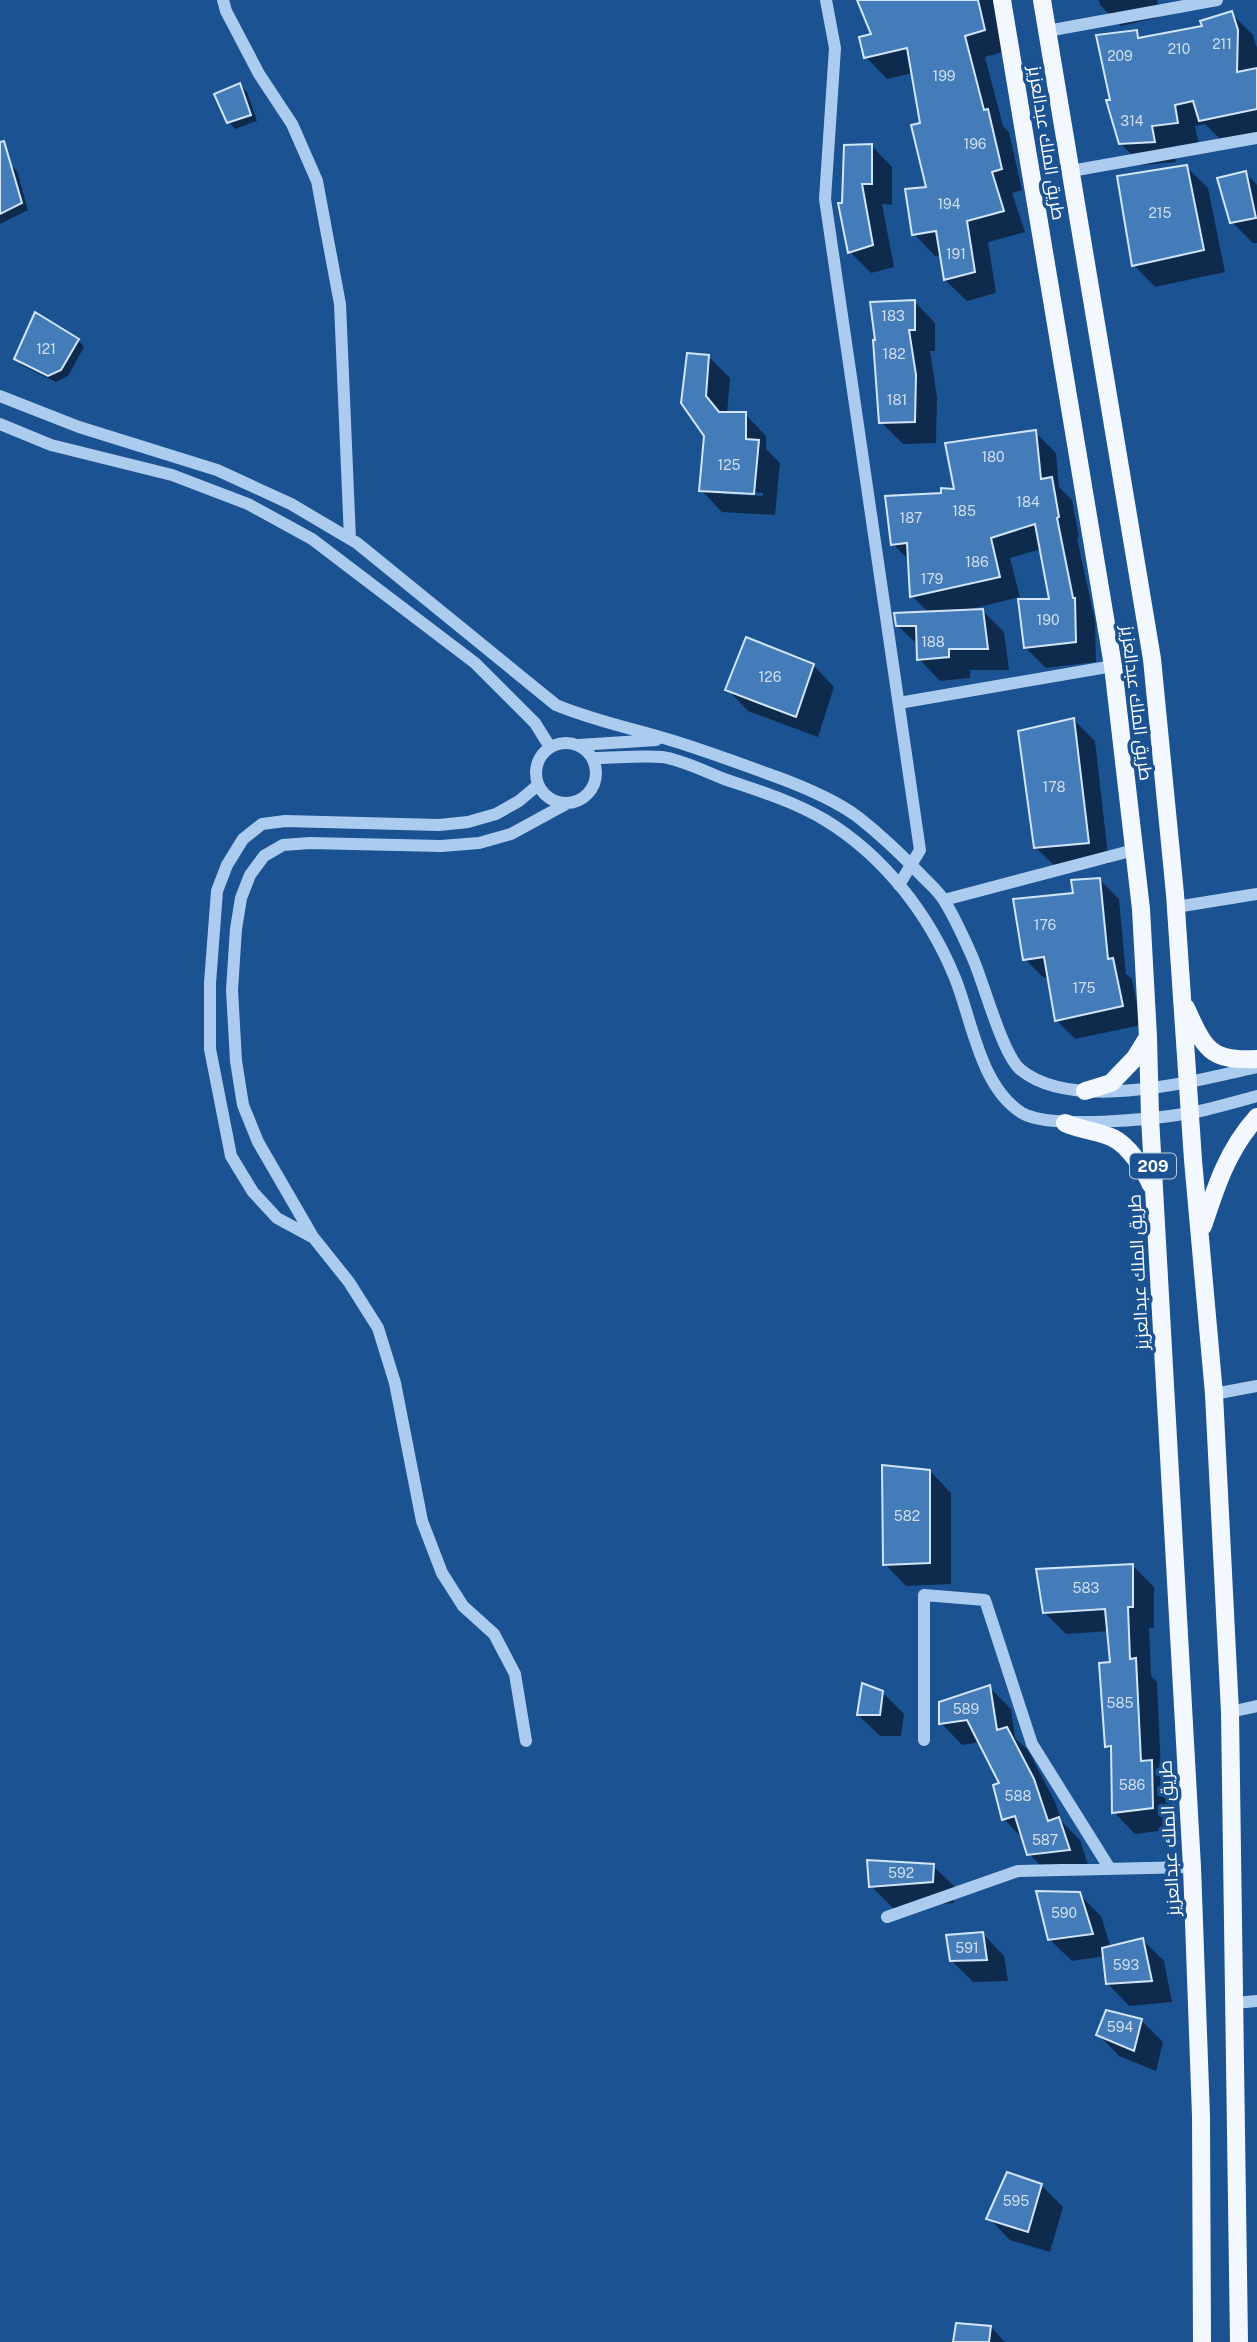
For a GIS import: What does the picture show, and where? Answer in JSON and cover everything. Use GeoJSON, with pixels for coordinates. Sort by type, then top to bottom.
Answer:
{"type":"FeatureCollection","features":[{"type":"Feature","properties":{"kind":"main road","name":"طريق الملك عبدالعزيز"},"geometry":{"type":"LineString","coordinates":[[1002,0],[1113,666],[1141,909],[1192,1867],[1201,2116],[1202,2342]]}},
{"type":"Feature","properties":{"kind":"main road","name":"طريق الملك عبدالعزيز"},"geometry":{"type":"LineString","coordinates":[[1042,0],[1152,659],[1176,906],[1190,1113],[1214,1394],[1230,1712],[1240,2342]]}},
{"type":"Feature","properties":{"kind":"main road"},"geometry":{"type":"LineString","coordinates":[[1182,999],[1207,1047],[1223,1059],[1257,1059]]}},
{"type":"Feature","properties":{"kind":"main road"},"geometry":{"type":"LineString","coordinates":[[1084,1091],[1111,1083],[1135,1058],[1148,1037]]}},
{"type":"Feature","properties":{"kind":"main road"},"geometry":{"type":"LineString","coordinates":[[1200,1236],[1218,1179],[1229,1156],[1257,1117]]}},
{"type":"Feature","properties":{"kind":"main road"},"geometry":{"type":"LineString","coordinates":[[1065,1123],[1080,1130],[1116,1139],[1136,1159],[1154,1190]]}},
{"type":"Feature","properties":{"kind":"street"},"geometry":{"type":"LineString","coordinates":[[223,0],[226,11],[259,74],[292,124],[317,181],[340,304],[350,539]]}},
{"type":"Feature","properties":{"kind":"street"},"geometry":{"type":"LineString","coordinates":[[826,0],[835,48],[825,199],[920,850],[899,885]]}},
{"type":"Feature","properties":{"kind":"street"},"geometry":{"type":"LineString","coordinates":[[1047,31],[1217,0]]}},
{"type":"Feature","properties":{"kind":"street"},"geometry":{"type":"LineString","coordinates":[[1071,171],[1257,138]]}},
{"type":"Feature","properties":{"kind":"street"},"geometry":{"type":"LineString","coordinates":[[0,396],[79,427],[217,470],[291,503],[350,539],[556,705],[582,716],[667,739],[799,786],[855,815],[899,851],[944,900],[972,956],[1007,1048],[1018,1068],[1035,1080],[1054,1088],[1084,1091],[1149,1088],[1188,1083],[1257,1067]]}},
{"type":"Feature","properties":{"kind":"street"},"geometry":{"type":"LineString","coordinates":[[0,424],[51,446],[172,475],[248,503],[312,539],[475,663],[535,723],[551,747]]}},
{"type":"Feature","properties":{"kind":"street"},"geometry":{"type":"LineString","coordinates":[[899,703],[1113,666]]}},
{"type":"Feature","properties":{"kind":"street"},"geometry":{"type":"LineString","coordinates":[[566,804],[555,802],[546,796],[538,785],[538,761],[551,747],[560,743],[579,745],[667,739]]}},
{"type":"Feature","properties":{"kind":"street"},"geometry":{"type":"LineString","coordinates":[[526,1741],[515,1674],[494,1634],[463,1606],[442,1573],[422,1521],[395,1383],[378,1328],[349,1282],[313,1237],[258,1142],[243,1105],[236,1061],[232,990],[236,929],[242,898],[250,875],[264,856],[283,845],[310,843],[441,846],[479,843],[511,834],[566,804],[586,797],[596,779],[593,758],[579,745]]}},
{"type":"Feature","properties":{"kind":"street"},"geometry":{"type":"LineString","coordinates":[[593,758],[664,757],[772,796],[825,820],[864,849],[909,896],[937,940],[954,977],[987,1072],[1004,1096],[1022,1113],[1039,1120],[1065,1123],[1150,1117],[1190,1113],[1257,1096]]}},
{"type":"Feature","properties":{"kind":"street"},"geometry":{"type":"LineString","coordinates":[[313,1237],[277,1218],[253,1192],[231,1156],[210,1049],[210,983],[218,891],[227,865],[243,839],[262,824],[285,821],[439,825],[468,822],[496,814],[519,801],[538,785]]}},
{"type":"Feature","properties":{"kind":"street"},"geometry":{"type":"LineString","coordinates":[[944,900],[1134,850]]}},
{"type":"Feature","properties":{"kind":"street"},"geometry":{"type":"LineString","coordinates":[[1176,906],[1257,894]]}},
{"type":"Feature","properties":{"kind":"street"},"geometry":{"type":"LineString","coordinates":[[1214,1394],[1257,1387]]}},
{"type":"Feature","properties":{"kind":"street"},"geometry":{"type":"LineString","coordinates":[[924,1740],[925,1595],[985,1600],[1032,1744],[1110,1869]]}},
{"type":"Feature","properties":{"kind":"street"},"geometry":{"type":"LineString","coordinates":[[1230,1712],[1257,1706]]}},
{"type":"Feature","properties":{"kind":"street"},"geometry":{"type":"LineString","coordinates":[[887,1917],[1018,1871],[1192,1867]]}},
{"type":"Feature","properties":{"kind":"street"},"geometry":{"type":"LineString","coordinates":[[1234,2003],[1257,2001]]}},
{"type":"Feature","properties":{"kind":"building"},"geometry":{"type":"Polygon","coordinates":[[[857,0],[978,0],[985,30],[965,36],[984,110],[988,109],[1002,169],[992,172],[1004,211],[967,221],[975,272],[944,280],[936,231],[912,235],[905,189],[926,187],[911,125],[920,123],[907,48],[864,58],[859,37],[871,34],[857,0]]]}},
{"type":"Feature","properties":{"kind":"building"},"geometry":{"type":"Polygon","coordinates":[[[1232,11],[1238,30],[1237,72],[1257,68],[1257,109],[1199,121],[1193,101],[1175,105],[1178,123],[1152,126],[1155,142],[1119,144],[1106,100],[1110,100],[1096,35],[1137,30],[1138,38],[1202,26],[1200,21],[1232,11]]]}},
{"type":"Feature","properties":{"kind":"building"},"geometry":{"type":"Polygon","coordinates":[[[240,83],[251,115],[227,123],[214,94],[240,83]]]}},
{"type":"Feature","properties":{"kind":"building"},"geometry":{"type":"Polygon","coordinates":[[[4,141],[22,203],[0,214],[0,142],[4,141]]]}},
{"type":"Feature","properties":{"kind":"building"},"geometry":{"type":"Polygon","coordinates":[[[872,144],[872,184],[862,184],[873,245],[848,253],[838,203],[842,203],[844,145],[872,144]]]}},
{"type":"Feature","properties":{"kind":"building"},"geometry":{"type":"Polygon","coordinates":[[[1187,165],[1204,250],[1132,266],[1117,176],[1187,165]]]}},
{"type":"Feature","properties":{"kind":"building"},"geometry":{"type":"Polygon","coordinates":[[[1246,171],[1256,218],[1230,223],[1217,178],[1246,171]]]}},
{"type":"Feature","properties":{"kind":"building"},"geometry":{"type":"Polygon","coordinates":[[[915,300],[915,330],[909,330],[916,375],[915,422],[879,423],[875,340],[870,302],[915,300]]]}},
{"type":"Feature","properties":{"kind":"building"},"geometry":{"type":"Polygon","coordinates":[[[35,312],[79,339],[61,370],[48,376],[14,359],[35,312]]]}},
{"type":"Feature","properties":{"kind":"building"},"geometry":{"type":"Polygon","coordinates":[[[687,353],[709,355],[706,396],[719,412],[746,412],[746,439],[759,440],[754,494],[699,491],[704,436],[681,403],[687,353]]]}},
{"type":"Feature","properties":{"kind":"building"},"geometry":{"type":"Polygon","coordinates":[[[1036,430],[1041,479],[1052,477],[1059,517],[1057,518],[1075,598],[1076,642],[1024,648],[1018,599],[1049,599],[1035,524],[991,538],[1000,577],[910,597],[907,543],[891,545],[885,496],[941,493],[941,488],[954,489],[945,443],[1036,430]]]}},
{"type":"Feature","properties":{"kind":"building"},"geometry":{"type":"Polygon","coordinates":[[[983,609],[988,649],[949,649],[949,657],[917,660],[916,626],[896,626],[894,613],[983,609]]]}},
{"type":"Feature","properties":{"kind":"building"},"geometry":{"type":"Polygon","coordinates":[[[746,637],[814,664],[796,717],[725,690],[746,637]]]}},
{"type":"Feature","properties":{"kind":"building"},"geometry":{"type":"Polygon","coordinates":[[[1074,718],[1089,843],[1034,848],[1018,731],[1074,718]]]}},
{"type":"Feature","properties":{"kind":"building"},"geometry":{"type":"Polygon","coordinates":[[[1100,878],[1108,959],[1113,958],[1123,1006],[1055,1021],[1044,957],[1023,960],[1013,899],[1073,893],[1071,880],[1100,878]]]}},
{"type":"Feature","properties":{"kind":"building"},"geometry":{"type":"Polygon","coordinates":[[[882,1465],[930,1470],[930,1563],[883,1565],[882,1465]]]}},
{"type":"Feature","properties":{"kind":"building"},"geometry":{"type":"Polygon","coordinates":[[[1133,1564],[1133,1607],[1128,1607],[1130,1659],[1136,1658],[1141,1761],[1152,1760],[1153,1808],[1112,1813],[1111,1746],[1105,1747],[1099,1663],[1110,1662],[1105,1609],[1043,1613],[1036,1569],[1133,1564]]]}},
{"type":"Feature","properties":{"kind":"building"},"geometry":{"type":"Polygon","coordinates":[[[862,1683],[883,1691],[880,1715],[857,1715],[862,1683]]]}},
{"type":"Feature","properties":{"kind":"building"},"geometry":{"type":"Polygon","coordinates":[[[990,1685],[997,1730],[1007,1727],[1034,1779],[1048,1821],[1059,1817],[1070,1850],[1027,1855],[1015,1816],[1002,1820],[993,1785],[999,1783],[967,1720],[939,1724],[939,1702],[990,1685]]]}},
{"type":"Feature","properties":{"kind":"building"},"geometry":{"type":"Polygon","coordinates":[[[867,1860],[934,1864],[933,1882],[869,1887],[867,1860]]]}},
{"type":"Feature","properties":{"kind":"building"},"geometry":{"type":"Polygon","coordinates":[[[1036,1891],[1080,1892],[1093,1934],[1048,1940],[1036,1891]]]}},
{"type":"Feature","properties":{"kind":"building"},"geometry":{"type":"Polygon","coordinates":[[[983,1932],[987,1960],[950,1961],[946,1935],[983,1932]]]}},
{"type":"Feature","properties":{"kind":"building"},"geometry":{"type":"Polygon","coordinates":[[[1143,1938],[1152,1981],[1106,1984],[1102,1948],[1143,1938]]]}},
{"type":"Feature","properties":{"kind":"building"},"geometry":{"type":"Polygon","coordinates":[[[1106,2010],[1142,2019],[1134,2051],[1096,2035],[1106,2010]]]}},
{"type":"Feature","properties":{"kind":"building"},"geometry":{"type":"Polygon","coordinates":[[[1007,2172],[1042,2184],[1028,2232],[986,2219],[1007,2172]]]}},
{"type":"Feature","properties":{"kind":"building"},"geometry":{"type":"Polygon","coordinates":[[[956,2323],[991,2326],[989,2342],[953,2342],[956,2323]]]}}]}
